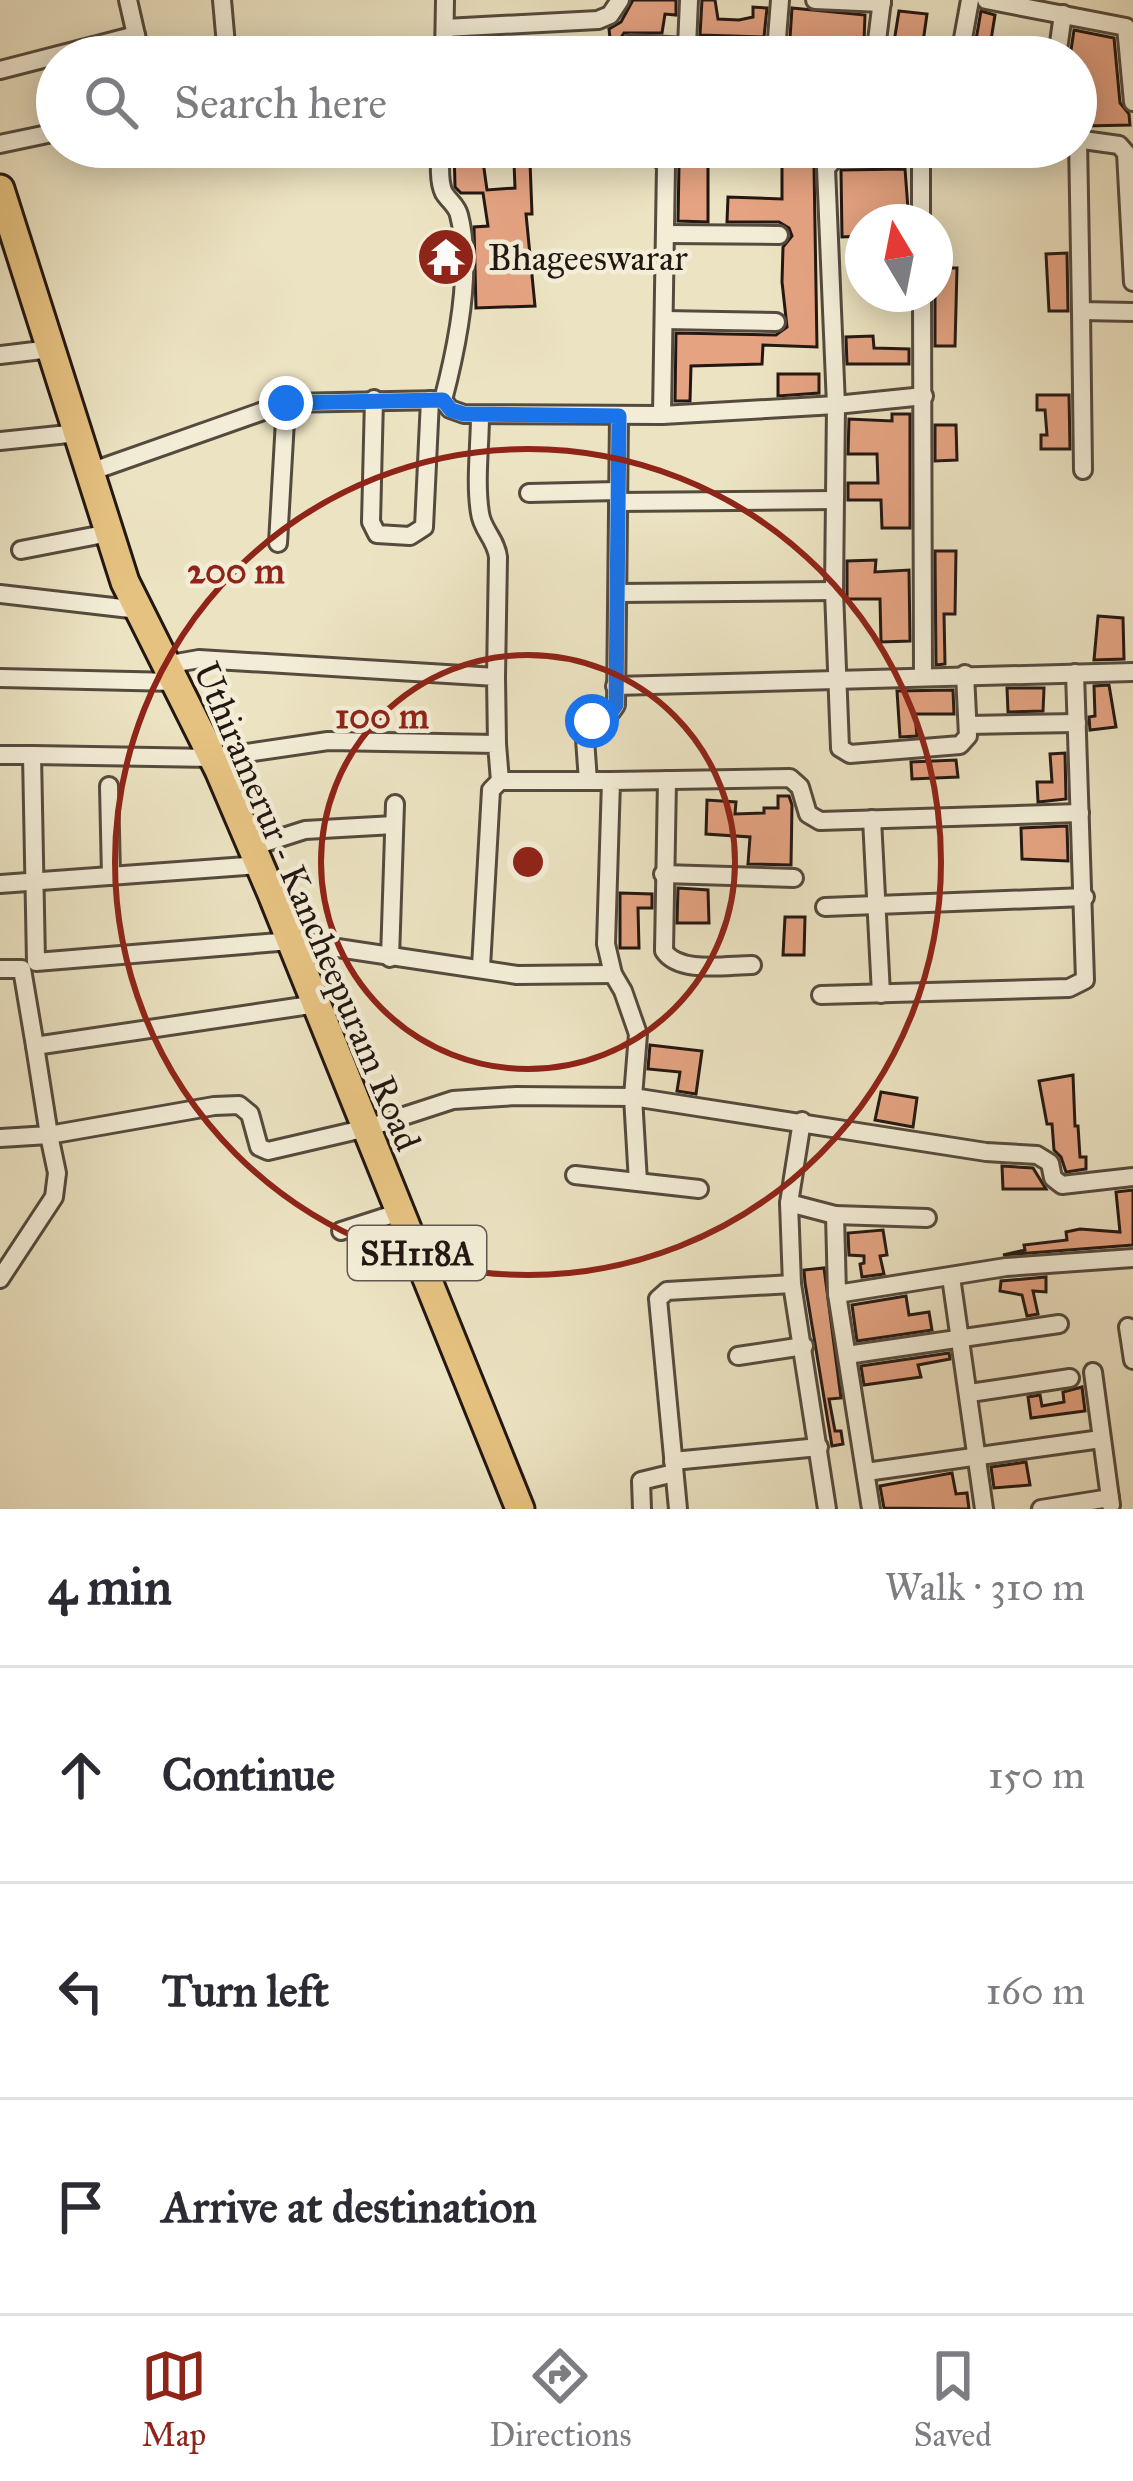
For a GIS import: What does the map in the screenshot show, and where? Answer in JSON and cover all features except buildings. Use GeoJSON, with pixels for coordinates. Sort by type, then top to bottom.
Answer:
{"type":"FeatureCollection","features":[{"type":"Feature","properties":{"kind":"main road","name":"Uthiramerur - Kancheepuram Road"},"geometry":{"type":"LineString","coordinates":[[0,190],[12,263],[51,349],[109,533],[139,610],[256,856],[520,1509]]}},
{"type":"Feature","properties":{"kind":"street"},"geometry":{"type":"LineString","coordinates":[[128,0],[136,34],[128,36]]}},
{"type":"Feature","properties":{"kind":"street"},"geometry":{"type":"LineString","coordinates":[[222,0],[225,36]]}},
{"type":"Feature","properties":{"kind":"street"},"geometry":{"type":"LineString","coordinates":[[445,0],[445,36]]}},
{"type":"Feature","properties":{"kind":"street"},"geometry":{"type":"LineString","coordinates":[[446,28],[598,20],[610,15],[620,0]]}},
{"type":"Feature","properties":{"kind":"street"},"geometry":{"type":"LineString","coordinates":[[687,36],[689,0]]}},
{"type":"Feature","properties":{"kind":"street"},"geometry":{"type":"LineString","coordinates":[[777,36],[780,0]]}},
{"type":"Feature","properties":{"kind":"street"},"geometry":{"type":"LineString","coordinates":[[815,0],[882,2],[878,36]]}},
{"type":"Feature","properties":{"kind":"street"},"geometry":{"type":"LineString","coordinates":[[963,36],[970,0]]}},
{"type":"Feature","properties":{"kind":"street"},"geometry":{"type":"LineString","coordinates":[[986,0],[1126,27],[1133,102]]}},
{"type":"Feature","properties":{"kind":"street"},"geometry":{"type":"LineString","coordinates":[[1060,36],[1063,14]]}},
{"type":"Feature","properties":{"kind":"street"},"geometry":{"type":"LineString","coordinates":[[0,70],[36,60]]}},
{"type":"Feature","properties":{"kind":"street"},"geometry":{"type":"LineString","coordinates":[[0,144],[36,136]]}},
{"type":"Feature","properties":{"kind":"street"},"geometry":{"type":"LineString","coordinates":[[1097,142],[1119,145],[1130,159],[1133,282]]}},
{"type":"Feature","properties":{"kind":"street"},"geometry":{"type":"LineString","coordinates":[[374,399],[371,523],[377,534],[410,536],[424,527],[436,400],[458,344],[463,302],[459,211],[442,189],[442,168]]}},
{"type":"Feature","properties":{"kind":"street"},"geometry":{"type":"LineString","coordinates":[[662,415],[666,168]]}},
{"type":"Feature","properties":{"kind":"street"},"geometry":{"type":"LineString","coordinates":[[827,168],[836,405],[834,591],[840,748],[844,752],[960,745],[968,736],[965,674]]}},
{"type":"Feature","properties":{"kind":"street"},"geometry":{"type":"LineString","coordinates":[[921,168],[922,204]]}},
{"type":"Feature","properties":{"kind":"street"},"geometry":{"type":"LineString","coordinates":[[1078,168],[1083,470]]}},
{"type":"Feature","properties":{"kind":"street"},"geometry":{"type":"LineString","coordinates":[[666,234],[779,235]]}},
{"type":"Feature","properties":{"kind":"street"},"geometry":{"type":"LineString","coordinates":[[1081,311],[1133,312]]}},
{"type":"Feature","properties":{"kind":"street"},"geometry":{"type":"LineString","coordinates":[[922,312],[923,675]]}},
{"type":"Feature","properties":{"kind":"street"},"geometry":{"type":"LineString","coordinates":[[664,320],[776,322]]}},
{"type":"Feature","properties":{"kind":"street"},"geometry":{"type":"LineString","coordinates":[[0,355],[51,349]]}},
{"type":"Feature","properties":{"kind":"street"},"geometry":{"type":"LineString","coordinates":[[90,472],[286,403],[436,400],[451,410],[480,415],[619,416],[924,396]]}},
{"type":"Feature","properties":{"kind":"street"},"geometry":{"type":"LineString","coordinates":[[278,543],[286,403]]}},
{"type":"Feature","properties":{"kind":"street"},"geometry":{"type":"LineString","coordinates":[[480,415],[479,510],[498,557],[500,781],[489,800],[482,967]]}},
{"type":"Feature","properties":{"kind":"street"},"geometry":{"type":"LineString","coordinates":[[588,781],[587,729],[616,705],[619,416]]}},
{"type":"Feature","properties":{"kind":"street"},"geometry":{"type":"LineString","coordinates":[[0,441],[78,433]]}},
{"type":"Feature","properties":{"kind":"street"},"geometry":{"type":"LineString","coordinates":[[529,494],[834,500]]}},
{"type":"Feature","properties":{"kind":"street"},"geometry":{"type":"LineString","coordinates":[[21,550],[109,533]]}},
{"type":"Feature","properties":{"kind":"street"},"geometry":{"type":"LineString","coordinates":[[618,593],[834,591]]}},
{"type":"Feature","properties":{"kind":"street"},"geometry":{"type":"LineString","coordinates":[[0,594],[139,610]]}},
{"type":"Feature","properties":{"kind":"street"},"geometry":{"type":"LineString","coordinates":[[0,678],[170,674],[199,659],[496,677]]}},
{"type":"Feature","properties":{"kind":"street"},"geometry":{"type":"LineString","coordinates":[[615,686],[1133,672]]}},
{"type":"Feature","properties":{"kind":"street"},"geometry":{"type":"LineString","coordinates":[[821,995],[1080,986],[1087,973],[1075,673]]}},
{"type":"Feature","properties":{"kind":"street"},"geometry":{"type":"LineString","coordinates":[[968,725],[1077,723]]}},
{"type":"Feature","properties":{"kind":"street"},"geometry":{"type":"LineString","coordinates":[[0,754],[212,758],[328,741],[497,744]]}},
{"type":"Feature","properties":{"kind":"street"},"geometry":{"type":"LineString","coordinates":[[5,1273],[54,1197],[57,1173],[27,998],[33,882],[32,755]]}},
{"type":"Feature","properties":{"kind":"street"},"geometry":{"type":"LineString","coordinates":[[500,781],[790,778],[797,781],[803,806],[820,821],[1080,812]]}},
{"type":"Feature","properties":{"kind":"street"},"geometry":{"type":"LineString","coordinates":[[667,780],[662,942],[668,958],[681,964],[752,965]]}},
{"type":"Feature","properties":{"kind":"street"},"geometry":{"type":"LineString","coordinates":[[611,781],[606,944],[639,1048],[634,1097],[638,1182]]}},
{"type":"Feature","properties":{"kind":"street"},"geometry":{"type":"LineString","coordinates":[[109,786],[111,876]]}},
{"type":"Feature","properties":{"kind":"street"},"geometry":{"type":"LineString","coordinates":[[390,958],[395,804]]}},
{"type":"Feature","properties":{"kind":"street"},"geometry":{"type":"LineString","coordinates":[[872,819],[881,994]]}},
{"type":"Feature","properties":{"kind":"street"},"geometry":{"type":"LineString","coordinates":[[0,884],[111,876],[256,856],[305,830],[394,825]]}},
{"type":"Feature","properties":{"kind":"street"},"geometry":{"type":"LineString","coordinates":[[663,874],[794,878]]}},
{"type":"Feature","properties":{"kind":"street"},"geometry":{"type":"LineString","coordinates":[[825,907],[1085,897]]}},
{"type":"Feature","properties":{"kind":"street"},"geometry":{"type":"LineString","coordinates":[[0,969],[295,950],[482,967],[517,975],[613,974]]}},
{"type":"Feature","properties":{"kind":"street"},"geometry":{"type":"LineString","coordinates":[[34,1037],[315,1001]]}},
{"type":"Feature","properties":{"kind":"street"},"geometry":{"type":"LineString","coordinates":[[0,1138],[49,1135],[227,1104],[246,1108],[259,1147],[268,1151],[367,1128],[453,1100],[634,1097],[986,1152],[1037,1155],[1050,1163],[1053,1178],[1062,1185],[1133,1177]]}},
{"type":"Feature","properties":{"kind":"street"},"geometry":{"type":"LineString","coordinates":[[802,1121],[789,1203],[792,1284],[827,1509]]}},
{"type":"Feature","properties":{"kind":"street"},"geometry":{"type":"LineString","coordinates":[[575,1175],[699,1190]]}},
{"type":"Feature","properties":{"kind":"street"},"geometry":{"type":"LineString","coordinates":[[789,1203],[835,1215],[927,1218]]}},
{"type":"Feature","properties":{"kind":"street"},"geometry":{"type":"LineString","coordinates":[[341,1231],[400,1212]]}},
{"type":"Feature","properties":{"kind":"street"},"geometry":{"type":"LineString","coordinates":[[835,1215],[837,1294],[871,1509]]}},
{"type":"Feature","properties":{"kind":"street"},"geometry":{"type":"LineString","coordinates":[[837,1294],[1006,1267],[1133,1258]]}},
{"type":"Feature","properties":{"kind":"street"},"geometry":{"type":"LineString","coordinates":[[951,1277],[984,1509]]}},
{"type":"Feature","properties":{"kind":"street"},"geometry":{"type":"LineString","coordinates":[[678,1509],[658,1298],[667,1292],[792,1284]]}},
{"type":"Feature","properties":{"kind":"street"},"geometry":{"type":"LineString","coordinates":[[847,1355],[1059,1324]]}},
{"type":"Feature","properties":{"kind":"street"},"geometry":{"type":"LineString","coordinates":[[1128,1327],[1133,1360]]}},
{"type":"Feature","properties":{"kind":"street"},"geometry":{"type":"LineString","coordinates":[[738,1355],[804,1346]]}},
{"type":"Feature","properties":{"kind":"street"},"geometry":{"type":"LineString","coordinates":[[1041,1509],[1111,1503],[1093,1372]]}},
{"type":"Feature","properties":{"kind":"street"},"geometry":{"type":"LineString","coordinates":[[970,1393],[1070,1378]]}},
{"type":"Feature","properties":{"kind":"street"},"geometry":{"type":"LineString","coordinates":[[866,1472],[1102,1439]]}},
{"type":"Feature","properties":{"kind":"street"},"geometry":{"type":"LineString","coordinates":[[642,1509],[641,1481],[673,1467],[819,1447]]}},
{"type":"Feature","properties":{"kind":"place","name":"Bhageeswarar"},"geometry":{"type":"Point","coordinates":[446,257]}},
{"type":"Feature","properties":{"kind":"route"},"geometry":{"type":"LineString","coordinates":[[286,403],[443,400],[451,410],[464,414],[619,416],[616,705],[592,721]]}}]}
